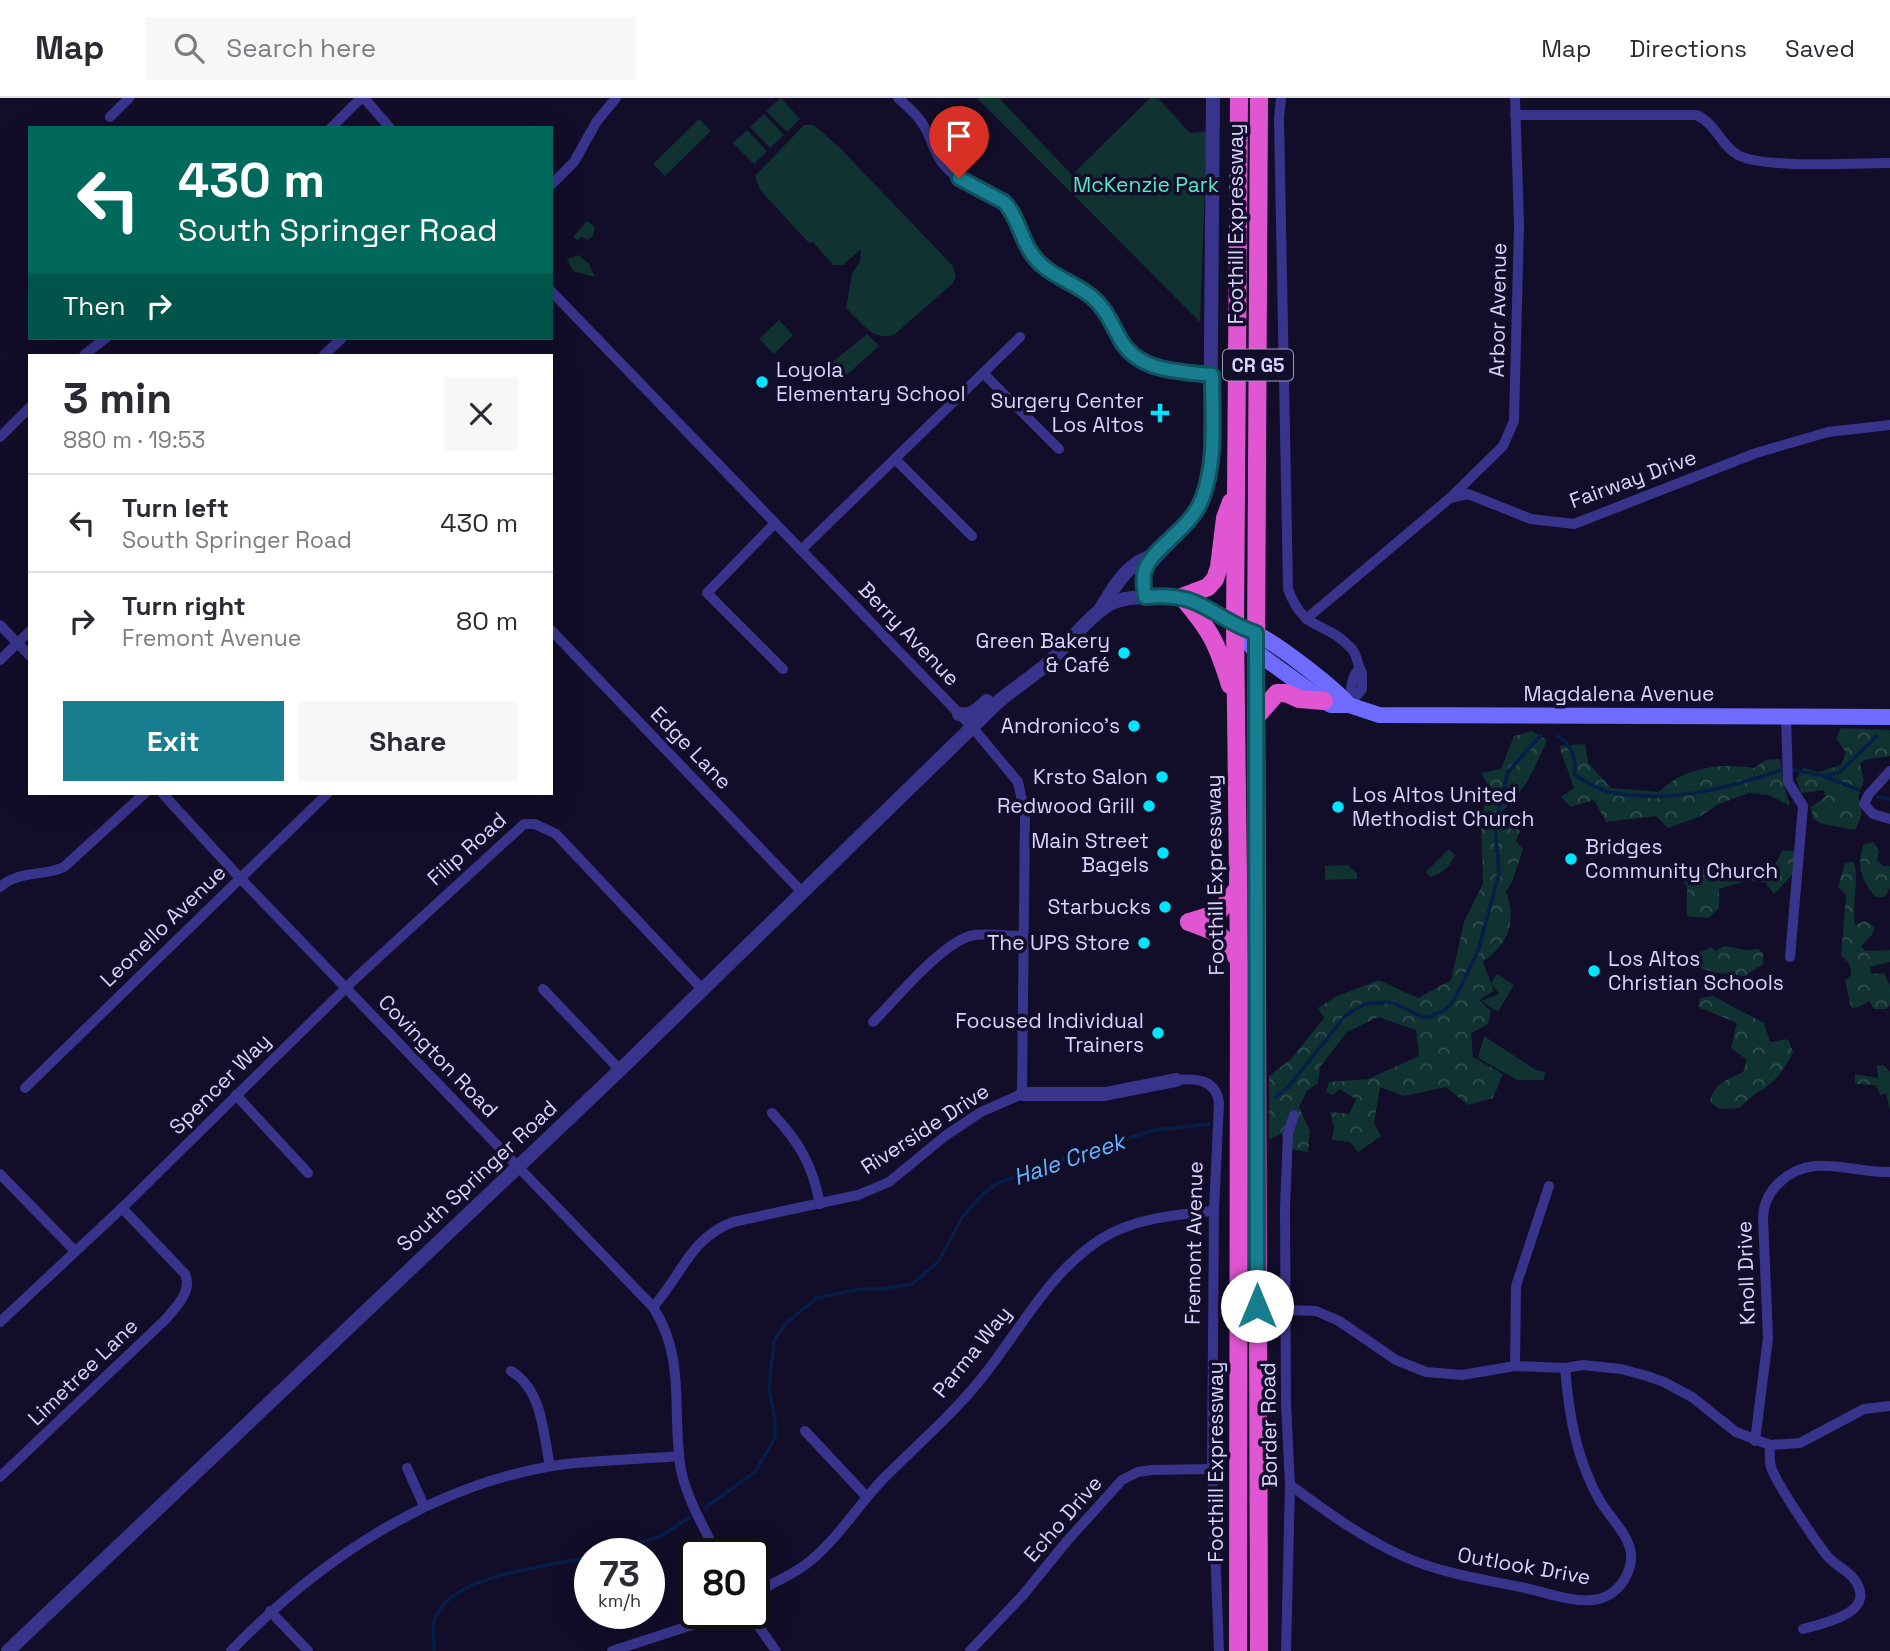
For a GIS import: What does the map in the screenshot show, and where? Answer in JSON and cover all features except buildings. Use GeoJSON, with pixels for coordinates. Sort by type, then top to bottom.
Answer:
{"type":"FeatureCollection","features":[{"type":"Feature","properties":{"kind":"highway","name":"Foothill Expressway"},"geometry":{"type":"LineString","coordinates":[[1238,1651],[1239,962],[1235,626],[1240,98]]}},
{"type":"Feature","properties":{"kind":"highway","name":"Foothill Expressway"},"geometry":{"type":"LineString","coordinates":[[1259,98],[1256,633],[1259,1651]]}},
{"type":"Feature","properties":{"kind":"highway"},"geometry":{"type":"LineString","coordinates":[[1235,702],[1219,647],[1208,627],[1182,597],[1208,587],[1215,579],[1225,518],[1237,485]]}},
{"type":"Feature","properties":{"kind":"highway"},"geometry":{"type":"LineString","coordinates":[[1256,717],[1277,693],[1286,693],[1299,699],[1324,701]]}},
{"type":"Feature","properties":{"kind":"highway"},"geometry":{"type":"LineString","coordinates":[[1238,888],[1218,913],[1189,922],[1220,934],[1228,941],[1239,962]]}},
{"type":"Feature","properties":{"kind":"main road","name":"Magdalena Avenue"},"geometry":{"type":"LineString","coordinates":[[1235,626],[1256,633],[1349,705]]}},
{"type":"Feature","properties":{"kind":"main road","name":"Magdalena Avenue"},"geometry":{"type":"LineString","coordinates":[[1235,626],[1256,652],[1324,701],[1331,705],[1349,705],[1370,713],[1890,717]]}},
{"type":"Feature","properties":{"kind":"street"},"geometry":{"type":"LineString","coordinates":[[110,117],[129,98]]}},
{"type":"Feature","properties":{"kind":"street"},"geometry":{"type":"LineString","coordinates":[[333,126],[363,98],[388,126]]}},
{"type":"Feature","properties":{"kind":"street"},"geometry":{"type":"LineString","coordinates":[[553,183],[583,152],[597,121],[615,98]]}},
{"type":"Feature","properties":{"kind":"street"},"geometry":{"type":"LineString","coordinates":[[898,98],[914,112],[925,127],[943,164],[966,183],[1004,202],[1010,208],[1036,260],[1055,276],[1091,295],[1100,304],[1126,349],[1136,359],[1167,369],[1212,375]]}},
{"type":"Feature","properties":{"kind":"street"},"geometry":{"type":"LineString","coordinates":[[1145,597],[1143,578],[1146,568],[1156,554],[1195,515],[1203,499],[1210,464],[1213,98]]}},
{"type":"Feature","properties":{"kind":"street"},"geometry":{"type":"LineString","coordinates":[[1281,98],[1279,118],[1288,589],[1295,607],[1306,619],[1349,646],[1357,658],[1359,669],[1351,684],[1349,705]]}},
{"type":"Feature","properties":{"kind":"street","name":"Arbor Avenue"},"geometry":{"type":"LineString","coordinates":[[1450,498],[1503,446],[1514,421],[1518,225],[1515,98]]}},
{"type":"Feature","properties":{"kind":"street"},"geometry":{"type":"LineString","coordinates":[[1515,115],[1696,115],[1707,119],[1727,148],[1741,157],[1766,163],[1890,163]]}},
{"type":"Feature","properties":{"kind":"street","name":"Berry Avenue"},"geometry":{"type":"LineString","coordinates":[[553,293],[973,728],[1018,782],[1025,814],[1022,1094]]}},
{"type":"Feature","properties":{"kind":"street"},"geometry":{"type":"LineString","coordinates":[[801,550],[1020,337]]}},
{"type":"Feature","properties":{"kind":"street"},"geometry":{"type":"LineString","coordinates":[[86,354],[104,340]]}},
{"type":"Feature","properties":{"kind":"street"},"geometry":{"type":"LineString","coordinates":[[325,354],[340,340]]}},
{"type":"Feature","properties":{"kind":"street"},"geometry":{"type":"LineString","coordinates":[[983,373],[1059,449]]}},
{"type":"Feature","properties":{"kind":"street"},"geometry":{"type":"LineString","coordinates":[[0,437],[28,409]]}},
{"type":"Feature","properties":{"kind":"street","name":"Fairway Drive"},"geometry":{"type":"LineString","coordinates":[[1450,498],[1468,494],[1531,519],[1574,524],[1756,453],[1828,432],[1890,425]]}},
{"type":"Feature","properties":{"kind":"street"},"geometry":{"type":"LineString","coordinates":[[895,459],[972,536]]}},
{"type":"Feature","properties":{"kind":"street"},"geometry":{"type":"LineString","coordinates":[[1306,619],[1450,498]]}},
{"type":"Feature","properties":{"kind":"street"},"geometry":{"type":"LineString","coordinates":[[775,523],[707,593],[783,669]]}},
{"type":"Feature","properties":{"kind":"street"},"geometry":{"type":"LineString","coordinates":[[1098,614],[1118,580],[1141,558],[1156,554]]}},
{"type":"Feature","properties":{"kind":"street","name":"South Springer Road"},"geometry":{"type":"LineString","coordinates":[[8,1651],[620,1070],[999,702],[1046,664],[1098,614],[1117,601],[1145,597],[1182,597],[1204,604],[1235,626]]}},
{"type":"Feature","properties":{"kind":"street"},"geometry":{"type":"LineString","coordinates":[[0,625],[28,654]]}},
{"type":"Feature","properties":{"kind":"street","name":"Edge Lane"},"geometry":{"type":"LineString","coordinates":[[553,632],[803,893]]}},
{"type":"Feature","properties":{"kind":"street"},"geometry":{"type":"LineString","coordinates":[[0,660],[28,633]]}},
{"type":"Feature","properties":{"kind":"street"},"geometry":{"type":"LineString","coordinates":[[959,714],[975,712],[986,701],[999,702]]}},
{"type":"Feature","properties":{"kind":"street"},"geometry":{"type":"LineString","coordinates":[[1786,716],[1788,782],[1803,806],[1790,957]]}},
{"type":"Feature","properties":{"kind":"street"},"geometry":{"type":"LineString","coordinates":[[1890,771],[1869,793],[1864,804],[1873,814],[1890,819]]}},
{"type":"Feature","properties":{"kind":"street"},"geometry":{"type":"LineString","coordinates":[[0,887],[19,875],[55,871],[64,867],[143,795]]}},
{"type":"Feature","properties":{"kind":"street","name":"Covington Road"},"geometry":{"type":"LineString","coordinates":[[164,795],[240,878],[653,1307],[665,1325],[674,1352],[682,1474],[711,1538]]}},
{"type":"Feature","properties":{"kind":"street","name":"Leonello Avenue"},"geometry":{"type":"LineString","coordinates":[[25,1088],[326,795]]}},
{"type":"Feature","properties":{"kind":"street","name":"Filip Road"},"geometry":{"type":"LineString","coordinates":[[346,987],[517,828],[524,824],[535,824],[556,834],[703,990]]}},
{"type":"Feature","properties":{"kind":"street"},"geometry":{"type":"LineString","coordinates":[[873,1021],[940,954],[957,941],[973,936],[1024,936]]}},
{"type":"Feature","properties":{"kind":"street","name":"Spencer Way"},"geometry":{"type":"LineString","coordinates":[[0,1322],[122,1208],[346,987]]}},
{"type":"Feature","properties":{"kind":"street"},"geometry":{"type":"LineString","coordinates":[[543,989],[620,1070]]}},
{"type":"Feature","properties":{"kind":"street","name":"Fremont Avenue"},"geometry":{"type":"LineString","coordinates":[[1176,1080],[1193,1078],[1205,1081],[1217,1094],[1212,1469],[1219,1651]]}},
{"type":"Feature","properties":{"kind":"street","name":"Riverside Drive"},"geometry":{"type":"LineString","coordinates":[[653,1307],[671,1287],[695,1247],[716,1228],[858,1195],[888,1182],[981,1112],[1022,1094],[1105,1094],[1176,1080]]}},
{"type":"Feature","properties":{"kind":"street"},"geometry":{"type":"LineString","coordinates":[[236,1095],[308,1173]]}},
{"type":"Feature","properties":{"kind":"street"},"geometry":{"type":"LineString","coordinates":[[772,1114],[788,1130],[807,1157],[815,1178],[820,1204]]}},
{"type":"Feature","properties":{"kind":"street","name":"Border Road"},"geometry":{"type":"LineString","coordinates":[[1286,1651],[1290,1485],[1286,1404],[1285,1208],[1288,1133],[1294,1115]]}},
{"type":"Feature","properties":{"kind":"street","name":"Knoll Drive"},"geometry":{"type":"LineString","coordinates":[[1755,1441],[1768,1338],[1763,1217],[1769,1196],[1794,1170],[1815,1164],[1890,1172]]}},
{"type":"Feature","properties":{"kind":"street"},"geometry":{"type":"LineString","coordinates":[[0,1174],[75,1251]]}},
{"type":"Feature","properties":{"kind":"street"},"geometry":{"type":"LineString","coordinates":[[1515,1366],[1516,1286],[1549,1186]]}},
{"type":"Feature","properties":{"kind":"street","name":"Limetree Lane"},"geometry":{"type":"LineString","coordinates":[[0,1477],[166,1319],[186,1290],[186,1274],[122,1208]]}},
{"type":"Feature","properties":{"kind":"street","name":"Parma Way"},"geometry":{"type":"LineString","coordinates":[[770,1584],[806,1564],[849,1520],[866,1496],[969,1393],[1065,1267],[1102,1238],[1129,1227],[1154,1218],[1214,1211]]}},
{"type":"Feature","properties":{"kind":"street"},"geometry":{"type":"LineString","coordinates":[[1287,1310],[1316,1311],[1339,1321],[1396,1360],[1426,1372],[1462,1375],[1515,1366],[1565,1368],[1583,1365],[1621,1369],[1664,1382],[1692,1398],[1726,1425],[1755,1441],[1770,1445],[1800,1443],[1864,1409],[1890,1406]]}},
{"type":"Feature","properties":{"kind":"street","name":"Outlook Drive"},"geometry":{"type":"LineString","coordinates":[[1290,1485],[1344,1524],[1378,1544],[1428,1566],[1571,1598],[1601,1598],[1611,1594],[1625,1580],[1631,1558],[1630,1550],[1599,1500],[1574,1439],[1565,1368]]}},
{"type":"Feature","properties":{"kind":"street"},"geometry":{"type":"LineString","coordinates":[[511,1371],[522,1378],[537,1401],[550,1466]]}},
{"type":"Feature","properties":{"kind":"street"},"geometry":{"type":"LineString","coordinates":[[805,1431],[866,1496]]}},
{"type":"Feature","properties":{"kind":"street"},"geometry":{"type":"LineString","coordinates":[[1770,1445],[1769,1460],[1777,1479],[1827,1556],[1852,1577],[1860,1594],[1858,1603],[1841,1619],[1803,1629]]}},
{"type":"Feature","properties":{"kind":"street"},"geometry":{"type":"LineString","coordinates":[[231,1651],[270,1611],[344,1553],[425,1506],[485,1483],[550,1466],[595,1460],[679,1456]]}},
{"type":"Feature","properties":{"kind":"street"},"geometry":{"type":"LineString","coordinates":[[407,1468],[425,1506]]}},
{"type":"Feature","properties":{"kind":"street","name":"Echo Drive"},"geometry":{"type":"LineString","coordinates":[[971,1651],[1122,1480],[1138,1472],[1151,1470],[1212,1469]]}},
{"type":"Feature","properties":{"kind":"street"},"geometry":{"type":"LineString","coordinates":[[270,1611],[308,1651]]}},
{"type":"Feature","properties":{"kind":"street"},"geometry":{"type":"LineString","coordinates":[[612,1651],[680,1629]]}},
{"type":"Feature","properties":{"kind":"street"},"geometry":{"type":"LineString","coordinates":[[761,1629],[776,1651]]}},
{"type":"Feature","properties":{"kind":"green space"},"geometry":{"type":"Polygon","coordinates":[[[781,98],[800,119],[787,132],[766,111],[781,98]]]}},
{"type":"Feature","properties":{"kind":"green space","name":"McKenzie Park"},"geometry":{"type":"Polygon","coordinates":[[[977,98],[999,98],[1072,175],[1150,98],[1158,98],[1190,133],[1207,131],[1200,322],[977,98]]]}},
{"type":"Feature","properties":{"kind":"green space"},"geometry":{"type":"Polygon","coordinates":[[[764,114],[784,135],[770,148],[750,127],[764,114]]]}},
{"type":"Feature","properties":{"kind":"green space"},"geometry":{"type":"Polygon","coordinates":[[[699,119],[711,131],[665,176],[653,164],[699,119]]]}},
{"type":"Feature","properties":{"kind":"green space"},"geometry":{"type":"Polygon","coordinates":[[[804,125],[814,125],[840,148],[953,266],[956,276],[953,283],[895,334],[881,336],[874,333],[846,308],[852,274],[860,261],[861,249],[843,265],[833,265],[760,190],[755,176],[804,125]]]}},
{"type":"Feature","properties":{"kind":"green space"},"geometry":{"type":"Polygon","coordinates":[[[747,130],[767,151],[754,164],[733,143],[747,130]]]}},
{"type":"Feature","properties":{"kind":"green space"},"geometry":{"type":"Polygon","coordinates":[[[587,221],[595,227],[593,236],[588,240],[573,237],[587,221]]]}},
{"type":"Feature","properties":{"kind":"green space"},"geometry":{"type":"Polygon","coordinates":[[[579,255],[589,264],[595,277],[573,271],[567,259],[579,255]]]}},
{"type":"Feature","properties":{"kind":"green space"},"geometry":{"type":"Polygon","coordinates":[[[779,320],[793,335],[774,354],[759,339],[779,320]]]}},
{"type":"Feature","properties":{"kind":"green space"},"geometry":{"type":"Polygon","coordinates":[[[867,334],[879,346],[842,379],[829,365],[867,334]]]}},
{"type":"Feature","properties":{"kind":"green space"},"geometry":{"type":"Polygon","coordinates":[[[1841,728],[1890,730],[1890,756],[1864,760],[1860,764],[1864,781],[1858,797],[1862,814],[1855,830],[1823,824],[1813,819],[1811,807],[1825,797],[1824,790],[1801,793],[1796,779],[1804,768],[1818,772],[1841,765],[1846,753],[1836,738],[1841,728]]]}},
{"type":"Feature","properties":{"kind":"green space"},"geometry":{"type":"Polygon","coordinates":[[[1532,731],[1547,740],[1528,780],[1499,814],[1520,831],[1516,841],[1523,849],[1512,882],[1506,891],[1511,913],[1508,931],[1499,947],[1483,962],[1494,991],[1479,1000],[1491,1011],[1488,1024],[1471,1033],[1473,1057],[1503,1074],[1493,1098],[1468,1105],[1446,1087],[1404,1096],[1380,1087],[1374,1123],[1381,1136],[1358,1152],[1350,1142],[1332,1140],[1334,1127],[1330,1112],[1349,1114],[1356,1099],[1339,1089],[1333,1095],[1326,1092],[1329,1082],[1368,1079],[1419,1056],[1416,1030],[1378,1017],[1347,1032],[1320,1067],[1318,1083],[1307,1091],[1299,1107],[1310,1131],[1308,1152],[1288,1149],[1281,1133],[1269,1140],[1269,1076],[1291,1059],[1324,1018],[1318,1008],[1337,996],[1379,980],[1418,998],[1451,980],[1464,922],[1483,883],[1481,827],[1487,784],[1481,773],[1501,769],[1514,736],[1532,731]]]}},
{"type":"Feature","properties":{"kind":"green space"},"geometry":{"type":"Polygon","coordinates":[[[1585,744],[1588,763],[1611,788],[1659,792],[1691,772],[1728,766],[1754,768],[1766,760],[1780,759],[1790,806],[1769,795],[1749,793],[1719,804],[1699,817],[1668,828],[1656,816],[1606,822],[1594,800],[1571,807],[1561,797],[1574,788],[1559,746],[1585,744]]]}},
{"type":"Feature","properties":{"kind":"green space"},"geometry":{"type":"Polygon","coordinates":[[[1873,842],[1879,851],[1877,860],[1883,866],[1890,866],[1890,888],[1885,897],[1875,897],[1862,873],[1860,861],[1863,845],[1873,842]]]}},
{"type":"Feature","properties":{"kind":"green space"},"geometry":{"type":"Polygon","coordinates":[[[1449,849],[1455,855],[1448,867],[1430,877],[1426,872],[1449,849]]]}},
{"type":"Feature","properties":{"kind":"green space"},"geometry":{"type":"Polygon","coordinates":[[[1783,850],[1794,851],[1796,871],[1774,894],[1765,882],[1746,881],[1719,889],[1719,908],[1709,918],[1687,916],[1687,886],[1678,876],[1683,869],[1773,868],[1783,850]]]}},
{"type":"Feature","properties":{"kind":"green space"},"geometry":{"type":"Polygon","coordinates":[[[1854,862],[1855,925],[1865,921],[1875,927],[1871,936],[1861,946],[1865,951],[1890,950],[1890,962],[1870,967],[1871,974],[1884,973],[1890,985],[1890,1005],[1886,1009],[1874,1009],[1869,1001],[1852,1008],[1845,981],[1852,974],[1849,963],[1841,955],[1846,895],[1838,887],[1845,863],[1854,862]]]}},
{"type":"Feature","properties":{"kind":"green space"},"geometry":{"type":"Polygon","coordinates":[[[1348,865],[1357,873],[1357,879],[1325,880],[1325,866],[1348,865]]]}},
{"type":"Feature","properties":{"kind":"green space"},"geometry":{"type":"Polygon","coordinates":[[[1724,946],[1745,950],[1758,949],[1763,953],[1763,964],[1745,976],[1717,973],[1693,966],[1696,954],[1711,947],[1715,951],[1724,946]]]}},
{"type":"Feature","properties":{"kind":"green space"},"geometry":{"type":"Polygon","coordinates":[[[1497,974],[1514,985],[1498,1012],[1481,1001],[1499,994],[1491,983],[1497,974]]]}},
{"type":"Feature","properties":{"kind":"green space"},"geometry":{"type":"Polygon","coordinates":[[[1713,996],[1764,1023],[1770,1042],[1788,1039],[1793,1052],[1774,1080],[1740,1108],[1719,1109],[1710,1102],[1718,1086],[1743,1072],[1747,1060],[1731,1048],[1737,1023],[1698,1007],[1700,998],[1713,996]]]}},
{"type":"Feature","properties":{"kind":"green space"},"geometry":{"type":"Polygon","coordinates":[[[1484,1036],[1536,1070],[1545,1072],[1544,1080],[1517,1080],[1478,1058],[1484,1036]]]}},
{"type":"Feature","properties":{"kind":"green space"},"geometry":{"type":"Polygon","coordinates":[[[1883,1065],[1890,1072],[1890,1111],[1886,1093],[1880,1095],[1876,1085],[1855,1084],[1855,1074],[1878,1078],[1877,1066],[1883,1065]]]}},
{"type":"Feature","properties":{"kind":"waterway","name":"Hale Creek"},"geometry":{"type":"LineString","coordinates":[[1276,1097],[1289,1086],[1346,1015],[1365,1004],[1391,1002],[1423,1017],[1429,1017],[1445,1010],[1454,1000],[1478,951],[1499,874],[1495,825],[1508,772],[1541,735]]}},
{"type":"Feature","properties":{"kind":"waterway","name":"Hale Creek"},"geometry":{"type":"LineString","coordinates":[[1558,736],[1572,753],[1575,775],[1609,792],[1653,796],[1696,793],[1781,770]]}},
{"type":"Feature","properties":{"kind":"waterway","name":"Hale Creek"},"geometry":{"type":"LineString","coordinates":[[1794,770],[1825,776],[1840,772],[1877,736]]}},
{"type":"Feature","properties":{"kind":"waterway"},"geometry":{"type":"LineString","coordinates":[[1826,777],[1859,790]]}},
{"type":"Feature","properties":{"kind":"waterway"},"geometry":{"type":"LineString","coordinates":[[1878,797],[1890,799]]}},
{"type":"Feature","properties":{"kind":"waterway","name":"Hale Creek"},"geometry":{"type":"LineString","coordinates":[[705,1508],[755,1472],[775,1438],[769,1388],[774,1341],[785,1324],[817,1298],[861,1289],[883,1289],[912,1284],[938,1262],[963,1216],[984,1193],[998,1183],[1094,1148],[1156,1130],[1209,1124]]}},
{"type":"Feature","properties":{"kind":"waterway","name":"Hale Creek"},"geometry":{"type":"LineString","coordinates":[[654,1538],[690,1517]]}},
{"type":"Feature","properties":{"kind":"waterway","name":"Hale Creek"},"geometry":{"type":"LineString","coordinates":[[434,1651],[435,1618],[448,1600],[464,1589],[506,1574],[574,1560]]}},
{"type":"Feature","properties":{"kind":"place","name":"Loyola Elementary School"},"geometry":{"type":"Point","coordinates":[762,382]}},
{"type":"Feature","properties":{"kind":"place","name":"Surgery Center Los Altos"},"geometry":{"type":"Point","coordinates":[1160,413]}},
{"type":"Feature","properties":{"kind":"place","name":"Green Bakery & Café"},"geometry":{"type":"Point","coordinates":[1124,653]}},
{"type":"Feature","properties":{"kind":"place","name":"Andronico’s"},"geometry":{"type":"Point","coordinates":[1134,726]}},
{"type":"Feature","properties":{"kind":"place","name":"Krsto Salon"},"geometry":{"type":"Point","coordinates":[1162,777]}},
{"type":"Feature","properties":{"kind":"place","name":"Redwood Grill"},"geometry":{"type":"Point","coordinates":[1149,806]}},
{"type":"Feature","properties":{"kind":"place","name":"Los Altos United Methodist Church"},"geometry":{"type":"Point","coordinates":[1338,807]}},
{"type":"Feature","properties":{"kind":"place","name":"Main Street Bagels"},"geometry":{"type":"Point","coordinates":[1163,853]}},
{"type":"Feature","properties":{"kind":"place","name":"Bridges Community Church"},"geometry":{"type":"Point","coordinates":[1571,859]}},
{"type":"Feature","properties":{"kind":"place","name":"Starbucks"},"geometry":{"type":"Point","coordinates":[1165,907]}},
{"type":"Feature","properties":{"kind":"place","name":"The UPS Store"},"geometry":{"type":"Point","coordinates":[1144,943]}},
{"type":"Feature","properties":{"kind":"place","name":"Los Altos Christian Schools"},"geometry":{"type":"Point","coordinates":[1594,971]}},
{"type":"Feature","properties":{"kind":"place","name":"Focused Individual Trainers"},"geometry":{"type":"Point","coordinates":[1158,1033]}},
{"type":"Feature","properties":{"kind":"route"},"geometry":{"type":"LineString","coordinates":[[959,178],[1004,202],[1010,208],[1036,260],[1055,276],[1091,295],[1111,320],[1126,349],[1136,359],[1149,365],[1177,371],[1212,375],[1210,464],[1203,499],[1195,515],[1150,561],[1143,578],[1145,597],[1159,595],[1193,600],[1204,604],[1235,626],[1256,633],[1257,1306]]}}]}
